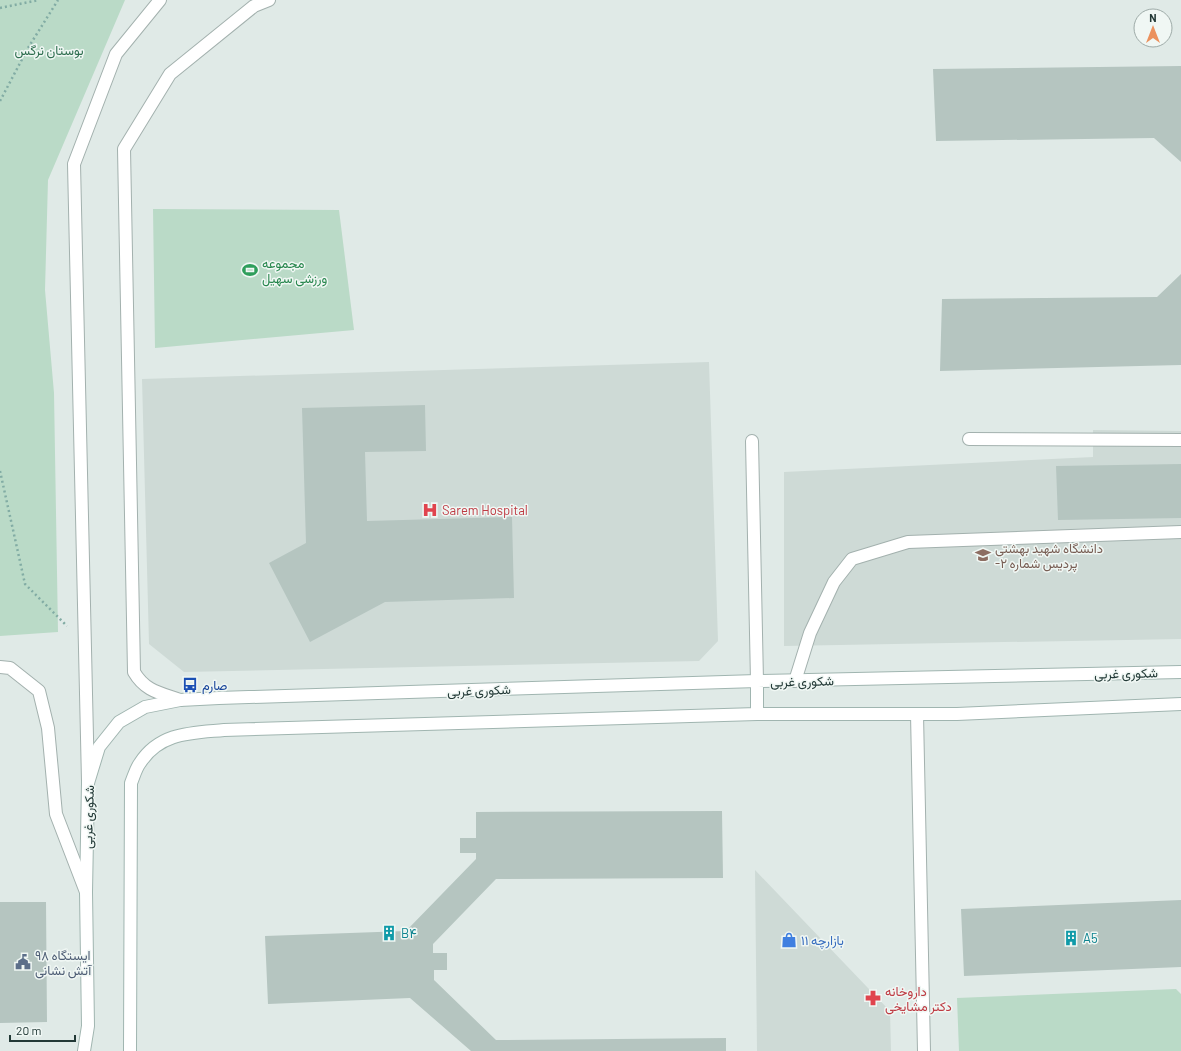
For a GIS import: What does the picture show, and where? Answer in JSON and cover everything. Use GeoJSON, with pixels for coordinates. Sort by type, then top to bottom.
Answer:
{"type":"FeatureCollection","features":[{"type":"Feature","properties":{"kind":"main road"},"geometry":{"type":"LineString","coordinates":[[88,783],[74,164],[116,54],[160,0]]}},
{"type":"Feature","properties":{"kind":"main road"},"geometry":{"type":"LineString","coordinates":[[180,700],[152,690],[140,682],[134,672],[124,149],[170,74],[254,6],[269,0]]}},
{"type":"Feature","properties":{"kind":"main road"},"geometry":{"type":"LineString","coordinates":[[969,439],[1181,440]]}},
{"type":"Feature","properties":{"kind":"main road"},"geometry":{"type":"LineString","coordinates":[[752,441],[757,714]]}},
{"type":"Feature","properties":{"kind":"main road"},"geometry":{"type":"LineString","coordinates":[[794,681],[810,633],[834,582],[852,559],[908,542],[1181,532]]}},
{"type":"Feature","properties":{"kind":"main road"},"geometry":{"type":"LineString","coordinates":[[0,667],[10,668],[39,691],[48,728],[56,814],[86,892]]}},
{"type":"Feature","properties":{"kind":"main road","name":"شکوری غربی"},"geometry":{"type":"LineString","coordinates":[[84,1051],[88,1026],[86,892],[88,783],[99,747],[119,722],[145,707],[180,700],[756,681],[1181,672]]}},
{"type":"Feature","properties":{"kind":"main road"},"geometry":{"type":"LineString","coordinates":[[130,1051],[132,783],[140,763],[157,744],[179,734],[224,730],[757,714],[917,714],[1181,704]]}},
{"type":"Feature","properties":{"kind":"main road"},"geometry":{"type":"LineString","coordinates":[[917,714],[924,1051]]}},
{"type":"Feature","properties":{"kind":"path"},"geometry":{"type":"LineString","coordinates":[[0,8],[39,0]]}},
{"type":"Feature","properties":{"kind":"path"},"geometry":{"type":"LineString","coordinates":[[0,101],[28,48],[58,0]]}},
{"type":"Feature","properties":{"kind":"path"},"geometry":{"type":"LineString","coordinates":[[0,471],[25,584],[84,643]]}},
{"type":"Feature","properties":{"kind":"shaded area","name":"Sarem Hospital"},"geometry":{"type":"Polygon","coordinates":[[[709,362],[718,641],[699,661],[184,672],[149,644],[142,379],[709,362]]]}},
{"type":"Feature","properties":{"kind":"shaded area","name":"دانشگاه شهید بهشتی -پردیس شماره ۲"},"geometry":{"type":"Polygon","coordinates":[[[1093,430],[1181,431],[1181,639],[784,646],[784,472],[1093,457],[1093,430]]]}},
{"type":"Feature","properties":{"kind":"shaded area","name":"بازارچه ۱۱"},"geometry":{"type":"Polygon","coordinates":[[[755,870],[890,1011],[891,1051],[757,1051],[755,870]]]}},
{"type":"Feature","properties":{"kind":"green space","name":"بوستان نرگس"},"geometry":{"type":"Polygon","coordinates":[[[0,0],[125,0],[48,180],[45,290],[54,393],[58,632],[0,636],[0,0]]]}},
{"type":"Feature","properties":{"kind":"green space","name":"مجموعه ورزشی سهیل"},"geometry":{"type":"Polygon","coordinates":[[[153,209],[339,210],[354,330],[155,348],[153,209]]]}},
{"type":"Feature","properties":{"kind":"green space"},"geometry":{"type":"Polygon","coordinates":[[[1176,989],[1181,994],[1181,1051],[959,1051],[957,998],[1176,989]]]}},
{"type":"Feature","properties":{"kind":"building"},"geometry":{"type":"Polygon","coordinates":[[[1181,66],[1181,162],[1154,138],[936,141],[933,69],[1181,66]]]}},
{"type":"Feature","properties":{"kind":"building"},"geometry":{"type":"Polygon","coordinates":[[[1181,274],[1181,365],[940,371],[942,299],[1157,297],[1181,274]]]}},
{"type":"Feature","properties":{"kind":"building"},"geometry":{"type":"Polygon","coordinates":[[[425,405],[426,451],[365,452],[367,521],[512,517],[514,598],[385,602],[310,642],[269,563],[306,543],[302,408],[425,405]]]}},
{"type":"Feature","properties":{"kind":"building","name":"دانشگاه شهید بهشتی -پردیس شماره ۲"},"geometry":{"type":"Polygon","coordinates":[[[1181,464],[1181,518],[1058,520],[1056,466],[1181,464]]]}},
{"type":"Feature","properties":{"kind":"building","name":"B۴"},"geometry":{"type":"Polygon","coordinates":[[[722,811],[723,878],[496,879],[433,944],[433,953],[447,953],[447,970],[434,970],[434,980],[496,1040],[726,1038],[726,1051],[471,1051],[410,998],[268,1004],[265,936],[406,931],[476,859],[476,853],[460,853],[460,838],[476,838],[476,812],[722,811]]]}},
{"type":"Feature","properties":{"kind":"building","name":"A5"},"geometry":{"type":"Polygon","coordinates":[[[1181,900],[1181,967],[964,976],[961,909],[1181,900]]]}},
{"type":"Feature","properties":{"kind":"building","name":"ایستگاه ۹۸ آتش نشانی"},"geometry":{"type":"Polygon","coordinates":[[[0,902],[46,902],[47,1022],[0,1023],[0,902]]]}},
{"type":"Feature","properties":{"kind":"place","name":"مجموعه ورزشی سهیل"},"geometry":{"type":"Point","coordinates":[250,270]}},
{"type":"Feature","properties":{"kind":"place","name":"Sarem Hospital"},"geometry":{"type":"Point","coordinates":[430,510]}},
{"type":"Feature","properties":{"kind":"place","name":"دانشگاه شهید بهشتی -پردیس شماره ۲"},"geometry":{"type":"Point","coordinates":[983,555]}},
{"type":"Feature","properties":{"kind":"place","name":"صارم"},"geometry":{"type":"Point","coordinates":[190,685]}},
{"type":"Feature","properties":{"kind":"place","name":"B۴"},"geometry":{"type":"Point","coordinates":[389,933]}},
{"type":"Feature","properties":{"kind":"place","name":"A5"},"geometry":{"type":"Point","coordinates":[1071,938]}},
{"type":"Feature","properties":{"kind":"place","name":"بازارچه ۱۱"},"geometry":{"type":"Point","coordinates":[789,940]}},
{"type":"Feature","properties":{"kind":"place","name":"ایستگاه ۹۸ آتش نشانی"},"geometry":{"type":"Point","coordinates":[23,962]}},
{"type":"Feature","properties":{"kind":"place","name":"داروخانه دکتر مشایخی"},"geometry":{"type":"Point","coordinates":[873,998]}}]}
